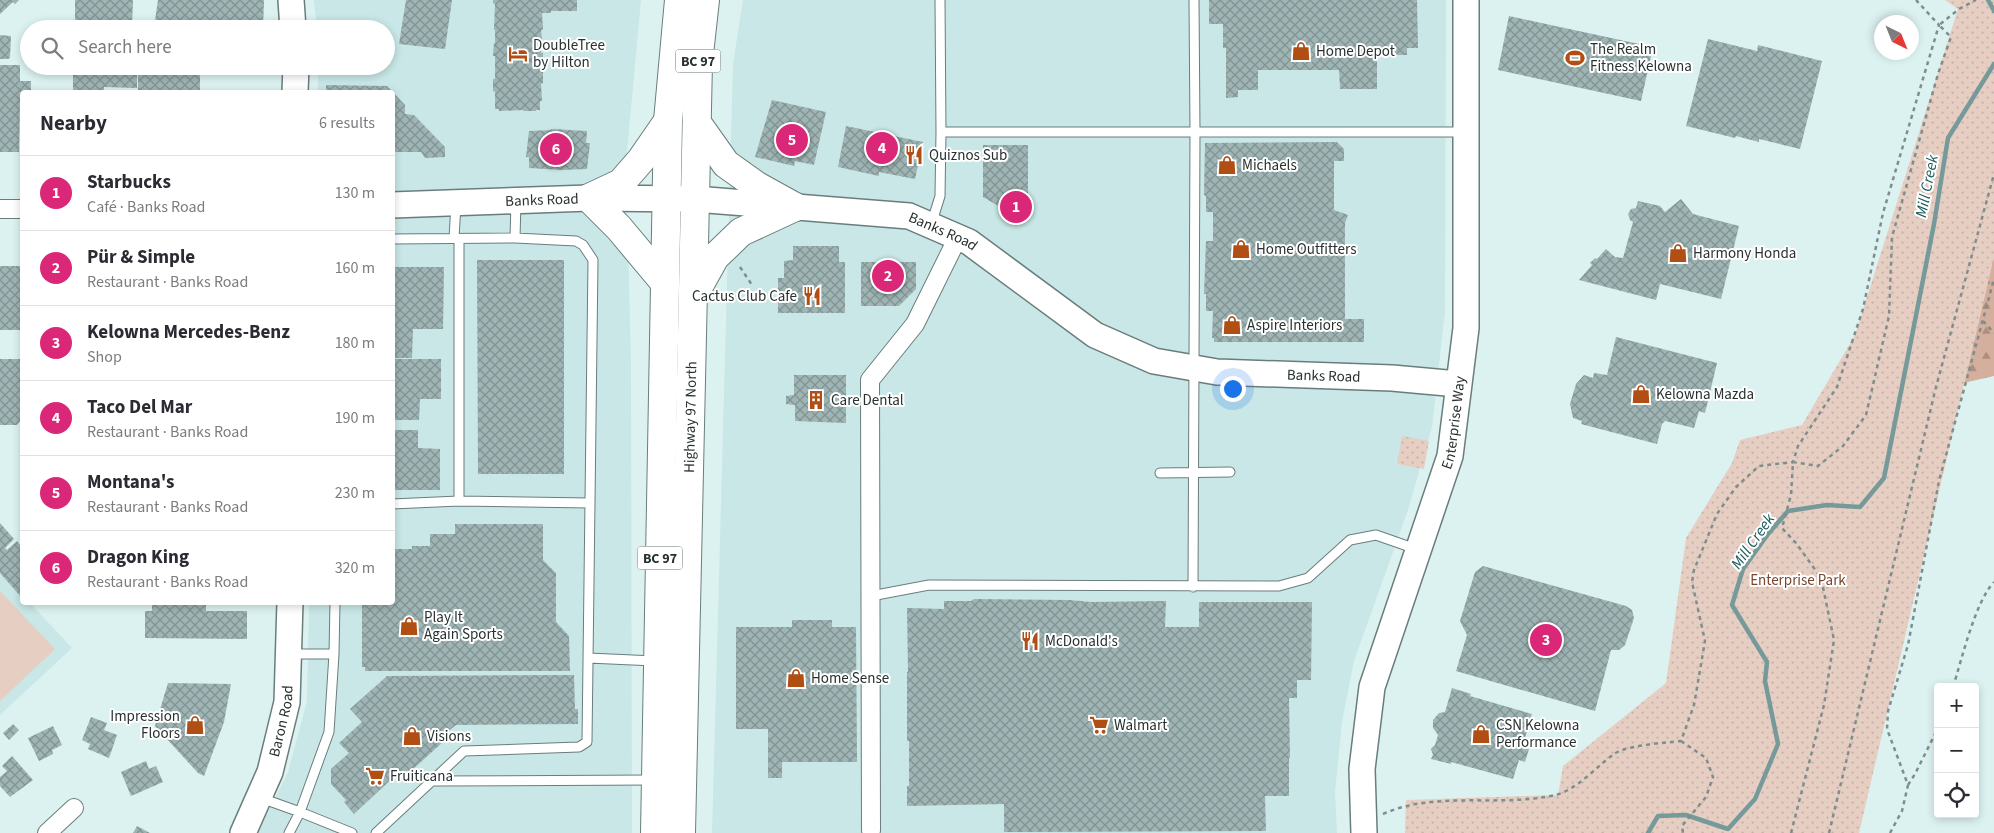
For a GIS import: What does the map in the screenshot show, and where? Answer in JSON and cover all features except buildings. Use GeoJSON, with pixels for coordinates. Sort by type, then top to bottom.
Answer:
{"type":"FeatureCollection","features":[{"type":"Feature","properties":{"kind":"highway","name":"Highway 97 North"},"geometry":{"type":"LineString","coordinates":[[656,833],[668,121],[679,0]]}},
{"type":"Feature","properties":{"kind":"highway","name":"Highway 97 North"},"geometry":{"type":"LineString","coordinates":[[681,833],[698,63],[706,0]]}},
{"type":"Feature","properties":{"kind":"highway"},"geometry":{"type":"LineString","coordinates":[[665,284],[619,228],[589,198],[621,183],[641,160],[668,121]]}},
{"type":"Feature","properties":{"kind":"highway"},"geometry":{"type":"LineString","coordinates":[[697,123],[726,164],[757,186],[795,207]]}},
{"type":"Feature","properties":{"kind":"highway"},"geometry":{"type":"LineString","coordinates":[[693,297],[716,257],[741,232],[795,207]]}},
{"type":"Feature","properties":{"kind":"street"},"geometry":{"type":"LineString","coordinates":[[291,0],[292,20]]}},
{"type":"Feature","properties":{"kind":"street","name":"Enterprise Way"},"geometry":{"type":"LineString","coordinates":[[1364,828],[1362,769],[1372,687],[1450,456],[1466,328],[1466,0]]}},
{"type":"Feature","properties":{"kind":"street"},"geometry":{"type":"LineString","coordinates":[[295,90],[296,75]]}},
{"type":"Feature","properties":{"kind":"street","name":"Banks Road"},"geometry":{"type":"LineString","coordinates":[[395,205],[589,198],[667,198],[909,216],[969,242],[1095,335],[1154,361],[1194,370],[1217,372],[1392,378],[1458,384]]}},
{"type":"Feature","properties":{"kind":"street"},"geometry":{"type":"LineString","coordinates":[[0,209],[20,209]]}},
{"type":"Feature","properties":{"kind":"street"},"geometry":{"type":"LineString","coordinates":[[871,830],[870,380],[915,324],[958,237]]}},
{"type":"Feature","properties":{"kind":"street","name":"Baron Road"},"geometry":{"type":"LineString","coordinates":[[243,833],[270,772],[287,702],[290,605]]}},
{"type":"Feature","properties":{"kind":"street"},"geometry":{"type":"LineString","coordinates":[[47,833],[74,808]]}},
{"type":"Feature","properties":{"kind":"lane"},"geometry":{"type":"LineString","coordinates":[[930,225],[940,196],[940,0]]}},
{"type":"Feature","properties":{"kind":"lane"},"geometry":{"type":"LineString","coordinates":[[1192,587],[1194,0]]}},
{"type":"Feature","properties":{"kind":"lane"},"geometry":{"type":"LineString","coordinates":[[941,132],[1467,132]]}},
{"type":"Feature","properties":{"kind":"lane"},"geometry":{"type":"LineString","coordinates":[[515,238],[516,201]]}},
{"type":"Feature","properties":{"kind":"lane"},"geometry":{"type":"LineString","coordinates":[[456,204],[459,500]]}},
{"type":"Feature","properties":{"kind":"lane"},"geometry":{"type":"LineString","coordinates":[[376,833],[464,751],[579,747],[587,742],[593,260],[583,245],[576,242],[515,238],[395,239]]}},
{"type":"Feature","properties":{"kind":"lane"},"geometry":{"type":"LineString","coordinates":[[1160,473],[1230,472]]}},
{"type":"Feature","properties":{"kind":"lane"},"geometry":{"type":"LineString","coordinates":[[395,504],[459,500],[590,503]]}},
{"type":"Feature","properties":{"kind":"lane"},"geometry":{"type":"LineString","coordinates":[[871,596],[929,585],[1279,586],[1308,578],[1350,540],[1376,535],[1419,550]]}},
{"type":"Feature","properties":{"kind":"lane"},"geometry":{"type":"LineString","coordinates":[[289,833],[300,812],[329,732],[335,605]]}},
{"type":"Feature","properties":{"kind":"lane"},"geometry":{"type":"LineString","coordinates":[[289,654],[334,654]]}},
{"type":"Feature","properties":{"kind":"lane"},"geometry":{"type":"LineString","coordinates":[[588,658],[658,661]]}},
{"type":"Feature","properties":{"kind":"lane"},"geometry":{"type":"LineString","coordinates":[[434,781],[656,780]]}},
{"type":"Feature","properties":{"kind":"lane"},"geometry":{"type":"LineString","coordinates":[[259,798],[352,833]]}},
{"type":"Feature","properties":{"kind":"path"},"geometry":{"type":"LineString","coordinates":[[1681,741],[1694,705],[1705,641],[1692,582],[1694,570],[1717,514],[1736,487],[1759,466],[1793,462],[1818,466],[1843,446],[1866,415],[1889,316],[1892,237],[1938,74],[1951,37],[1916,0]]}},
{"type":"Feature","properties":{"kind":"path"},"geometry":{"type":"LineString","coordinates":[[1791,833],[1824,705],[1834,640],[1821,578],[1796,543],[1782,528],[1791,495],[1793,462],[1798,446],[1837,387],[1858,326],[1883,213],[1939,25],[1958,9],[1976,0]]}},
{"type":"Feature","properties":{"kind":"path"},"geometry":{"type":"LineString","coordinates":[[1829,833],[1936,387],[1994,174]]}},
{"type":"Feature","properties":{"kind":"path"},"geometry":{"type":"LineString","coordinates":[[740,267],[752,285]]}},
{"type":"Feature","properties":{"kind":"path"},"geometry":{"type":"LineString","coordinates":[[1908,785],[1887,728],[1888,711],[1908,645],[1939,481],[1994,279]]}},
{"type":"Feature","properties":{"kind":"path"},"geometry":{"type":"LineString","coordinates":[[1983,321],[1994,333]]}},
{"type":"Feature","properties":{"kind":"path"},"geometry":{"type":"LineString","coordinates":[[1955,683],[1969,632],[1988,588],[1994,582]]}},
{"type":"Feature","properties":{"kind":"path"},"geometry":{"type":"LineString","coordinates":[[1890,833],[1902,811],[1908,785],[1934,736]]}},
{"type":"Feature","properties":{"kind":"path"},"geometry":{"type":"LineString","coordinates":[[1364,828],[1400,806],[1421,802],[1516,801],[1558,795],[1586,778],[1616,752],[1641,746],[1681,741],[1706,758],[1712,777],[1706,797],[1682,826],[1683,833]]}},
{"type":"Feature","properties":{"kind":"shaded area"},"geometry":{"type":"Polygon","coordinates":[[[314,0],[641,0],[626,162],[631,364],[632,833],[258,833],[288,772],[307,701],[309,605],[395,605],[395,90],[318,90],[318,75],[395,75],[395,20],[316,20],[314,0]]]}},
{"type":"Feature","properties":{"kind":"shaded area"},"geometry":{"type":"Polygon","coordinates":[[[743,0],[1446,0],[1445,311],[1432,427],[1408,510],[1354,661],[1342,722],[1335,792],[1337,833],[712,833],[733,64],[743,0]]]}},
{"type":"Feature","properties":{"kind":"shaded area"},"geometry":{"type":"Polygon","coordinates":[[[0,570],[20,593],[20,605],[32,605],[72,648],[0,715],[0,570]]]}},
{"type":"Feature","properties":{"kind":"green space","name":"Enterprise Park"},"geometry":{"type":"Polygon","coordinates":[[[1945,0],[1994,0],[1994,257],[1859,833],[1405,833],[1406,800],[1558,795],[1563,766],[1666,683],[1686,538],[1732,463],[1740,440],[1802,425],[1855,335],[1958,9],[1945,0]]]}},
{"type":"Feature","properties":{"kind":"green space"},"geometry":{"type":"Polygon","coordinates":[[[1994,259],[1994,376],[1959,384],[1983,263],[1994,259]]]}},
{"type":"Feature","properties":{"kind":"green space"},"geometry":{"type":"Polygon","coordinates":[[[1402,436],[1429,441],[1424,469],[1397,464],[1402,436]]]}},
{"type":"Feature","properties":{"kind":"green space"},"geometry":{"type":"Polygon","coordinates":[[[0,591],[55,649],[0,701],[0,591]]]}},
{"type":"Feature","properties":{"kind":"waterway","name":"Mill Creek"},"geometry":{"type":"LineString","coordinates":[[1988,0],[1994,11]]}},
{"type":"Feature","properties":{"kind":"waterway","name":"Mill Creek"},"geometry":{"type":"LineString","coordinates":[[1648,833],[1658,816],[1686,815],[1728,829],[1755,799],[1778,744],[1765,681],[1767,662],[1732,605],[1743,569],[1768,534],[1788,511],[1827,505],[1860,507],[1884,478],[1934,224],[1948,138],[1994,64]]}},
{"type":"Feature","properties":{"kind":"place","name":"Home Depot"},"geometry":{"type":"Point","coordinates":[1301,51]}},
{"type":"Feature","properties":{"kind":"place","name":"DoubleTree by Hilton"},"geometry":{"type":"Point","coordinates":[518,54]}},
{"type":"Feature","properties":{"kind":"place","name":"The Realm Fitness Kelowna"},"geometry":{"type":"Point","coordinates":[1575,58]}},
{"type":"Feature","properties":{"kind":"place","name":"Montana's"},"geometry":{"type":"Point","coordinates":[792,140]}},
{"type":"Feature","properties":{"kind":"place","name":"Taco Del Mar"},"geometry":{"type":"Point","coordinates":[882,148]}},
{"type":"Feature","properties":{"kind":"place","name":"Dragon King"},"geometry":{"type":"Point","coordinates":[556,149]}},
{"type":"Feature","properties":{"kind":"place","name":"Quiznos Sub"},"geometry":{"type":"Point","coordinates":[914,155]}},
{"type":"Feature","properties":{"kind":"place","name":"Michaels"},"geometry":{"type":"Point","coordinates":[1227,165]}},
{"type":"Feature","properties":{"kind":"place","name":"Starbucks"},"geometry":{"type":"Point","coordinates":[1016,207]}},
{"type":"Feature","properties":{"kind":"place","name":"Home Outfitters"},"geometry":{"type":"Point","coordinates":[1241,249]}},
{"type":"Feature","properties":{"kind":"place","name":"Harmony Honda"},"geometry":{"type":"Point","coordinates":[1678,253]}},
{"type":"Feature","properties":{"kind":"place","name":"Pür & Simple"},"geometry":{"type":"Point","coordinates":[888,276]}},
{"type":"Feature","properties":{"kind":"place","name":"Cactus Club Cafe"},"geometry":{"type":"Point","coordinates":[812,296]}},
{"type":"Feature","properties":{"kind":"place","name":"Aspire Interiors"},"geometry":{"type":"Point","coordinates":[1232,325]}},
{"type":"Feature","properties":{"kind":"place","name":"Kelowna Mazda"},"geometry":{"type":"Point","coordinates":[1641,394]}},
{"type":"Feature","properties":{"kind":"place","name":"Care Dental"},"geometry":{"type":"Point","coordinates":[816,400]}},
{"type":"Feature","properties":{"kind":"place","name":"Play It Again Sports"},"geometry":{"type":"Point","coordinates":[409,626]}},
{"type":"Feature","properties":{"kind":"place","name":"Kelowna Mercedes-Benz"},"geometry":{"type":"Point","coordinates":[1546,640]}},
{"type":"Feature","properties":{"kind":"place","name":"McDonald's"},"geometry":{"type":"Point","coordinates":[1030,641]}},
{"type":"Feature","properties":{"kind":"place","name":"Home Sense"},"geometry":{"type":"Point","coordinates":[796,678]}},
{"type":"Feature","properties":{"kind":"place","name":"Impression Floors"},"geometry":{"type":"Point","coordinates":[195,725]}},
{"type":"Feature","properties":{"kind":"place","name":"Walmart"},"geometry":{"type":"Point","coordinates":[1099,725]}},
{"type":"Feature","properties":{"kind":"place","name":"CSN Kelowna Performance"},"geometry":{"type":"Point","coordinates":[1481,734]}},
{"type":"Feature","properties":{"kind":"place","name":"Visions"},"geometry":{"type":"Point","coordinates":[412,736]}},
{"type":"Feature","properties":{"kind":"place","name":"Fruiticana"},"geometry":{"type":"Point","coordinates":[375,776]}}]}
